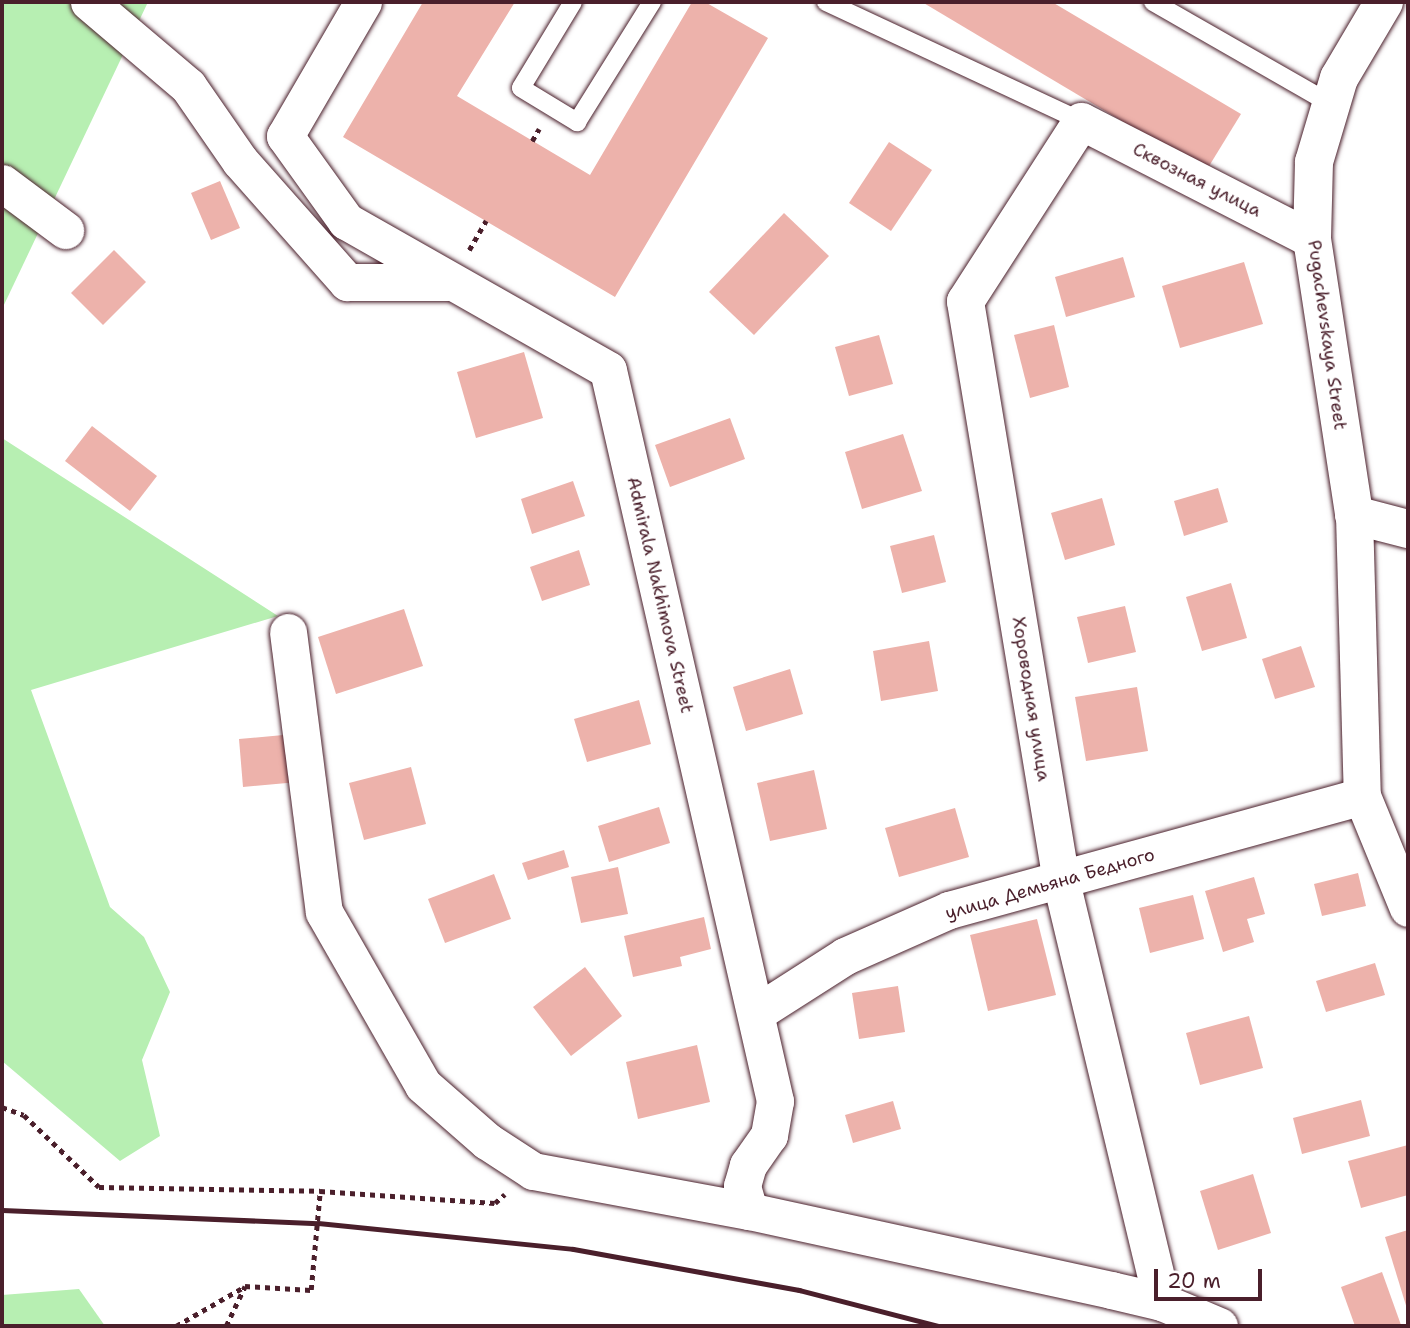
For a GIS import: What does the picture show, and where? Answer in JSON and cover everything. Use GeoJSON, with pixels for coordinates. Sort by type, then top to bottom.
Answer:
{"type":"FeatureCollection","features":[{"type":"Feature","properties":{"kind":"street"},"geometry":{"type":"LineString","coordinates":[[89,2],[188,86],[240,161],[347,282],[452,282]]}},
{"type":"Feature","properties":{"kind":"street","name":"Admirala Nakhimova Street"},"geometry":{"type":"LineString","coordinates":[[363,2],[285,135],[346,221],[608,370],[775,1101],[769,1135],[748,1165],[742,1186],[749,1211]]}},
{"type":"Feature","properties":{"kind":"street","name":"Pugachevskaya Street"},"geometry":{"type":"LineString","coordinates":[[1384,2],[1339,78],[1331,104],[1314,162],[1312,239],[1354,515],[1362,796],[1408,908]]}},
{"type":"Feature","properties":{"kind":"street","name":"Сквозная улица"},"geometry":{"type":"LineString","coordinates":[[1081,121],[1312,239]]}},
{"type":"Feature","properties":{"kind":"street","name":"Хороводная улица"},"geometry":{"type":"LineString","coordinates":[[1081,121],[965,301],[1061,881],[1163,1303]]}},
{"type":"Feature","properties":{"kind":"street"},"geometry":{"type":"LineString","coordinates":[[2,183],[65,230]]}},
{"type":"Feature","properties":{"kind":"street"},"geometry":{"type":"LineString","coordinates":[[1354,515],[1408,529]]}},
{"type":"Feature","properties":{"kind":"street"},"geometry":{"type":"LineString","coordinates":[[288,632],[324,912],[423,1085],[487,1141],[533,1171],[749,1211],[1163,1303],[1219,1326]]}},
{"type":"Feature","properties":{"kind":"street","name":"улица Демьяна Бедного"},"geometry":{"type":"LineString","coordinates":[[756,1013],[845,956],[949,910],[1362,796]]}},
{"type":"Feature","properties":{"kind":"lane"},"geometry":{"type":"LineString","coordinates":[[573,2],[521,89],[577,122],[652,2]]}},
{"type":"Feature","properties":{"kind":"lane"},"geometry":{"type":"LineString","coordinates":[[827,2],[1081,121]]}},
{"type":"Feature","properties":{"kind":"lane"},"geometry":{"type":"LineString","coordinates":[[1153,2],[1331,104]]}},
{"type":"Feature","properties":{"kind":"path"},"geometry":{"type":"LineString","coordinates":[[2,1107],[24,1115],[99,1187],[320,1191],[495,1203],[533,1171]]}},
{"type":"Feature","properties":{"kind":"path"},"geometry":{"type":"LineString","coordinates":[[176,1326],[245,1286],[310,1290],[320,1191]]}},
{"type":"Feature","properties":{"kind":"path"},"geometry":{"type":"LineString","coordinates":[[226,1326],[245,1286]]}},
{"type":"Feature","properties":{"kind":"green space"},"geometry":{"type":"Polygon","coordinates":[[[2,2],[148,2],[2,309],[2,2]]]}},
{"type":"Feature","properties":{"kind":"green space"},"geometry":{"type":"Polygon","coordinates":[[[2,438],[278,616],[31,690],[110,907],[144,937],[170,992],[142,1060],[160,1136],[120,1161],[2,1061],[2,438]]]}},
{"type":"Feature","properties":{"kind":"green space"},"geometry":{"type":"Polygon","coordinates":[[[79,1289],[105,1326],[2,1326],[2,1295],[79,1289]]]}},
{"type":"Feature","properties":{"kind":"building"},"geometry":{"type":"Polygon","coordinates":[[[423,2],[515,2],[457,96],[590,175],[692,2],[705,2],[768,38],[615,297],[343,137],[423,2]]]}},
{"type":"Feature","properties":{"kind":"building"},"geometry":{"type":"Polygon","coordinates":[[[922,2],[1052,2],[1241,114],[1206,171],[922,2]]]}},
{"type":"Feature","properties":{"kind":"building"},"geometry":{"type":"Polygon","coordinates":[[[889,142],[932,170],[891,231],[849,203],[889,142]]]}},
{"type":"Feature","properties":{"kind":"building"},"geometry":{"type":"Polygon","coordinates":[[[220,181],[240,228],[211,240],[191,193],[220,181]]]}},
{"type":"Feature","properties":{"kind":"building"},"geometry":{"type":"Polygon","coordinates":[[[784,213],[829,256],[754,335],[709,292],[784,213]]]}},
{"type":"Feature","properties":{"kind":"building"},"geometry":{"type":"Polygon","coordinates":[[[114,250],[146,282],[103,325],[71,293],[114,250]]]}},
{"type":"Feature","properties":{"kind":"building"},"geometry":{"type":"Polygon","coordinates":[[[1123,257],[1135,297],[1066,317],[1055,277],[1123,257]]]}},
{"type":"Feature","properties":{"kind":"building"},"geometry":{"type":"Polygon","coordinates":[[[1244,262],[1263,324],[1180,348],[1162,286],[1244,262]]]}},
{"type":"Feature","properties":{"kind":"building"},"geometry":{"type":"Polygon","coordinates":[[[1054,325],[1069,387],[1030,398],[1014,335],[1054,325]]]}},
{"type":"Feature","properties":{"kind":"building"},"geometry":{"type":"Polygon","coordinates":[[[879,335],[893,384],[849,396],[835,347],[879,335]]]}},
{"type":"Feature","properties":{"kind":"building"},"geometry":{"type":"Polygon","coordinates":[[[524,352],[543,418],[476,438],[457,372],[524,352]]]}},
{"type":"Feature","properties":{"kind":"building"},"geometry":{"type":"Polygon","coordinates":[[[730,418],[745,459],[670,487],[655,445],[730,418]]]}},
{"type":"Feature","properties":{"kind":"building"},"geometry":{"type":"Polygon","coordinates":[[[92,426],[157,476],[130,511],[65,461],[92,426]]]}},
{"type":"Feature","properties":{"kind":"building"},"geometry":{"type":"Polygon","coordinates":[[[903,434],[922,491],[862,509],[845,452],[903,434]]]}},
{"type":"Feature","properties":{"kind":"building"},"geometry":{"type":"Polygon","coordinates":[[[573,481],[585,516],[532,534],[521,499],[573,481]]]}},
{"type":"Feature","properties":{"kind":"building"},"geometry":{"type":"Polygon","coordinates":[[[1218,488],[1228,522],[1184,536],[1174,501],[1218,488]]]}},
{"type":"Feature","properties":{"kind":"building"},"geometry":{"type":"Polygon","coordinates":[[[1102,498],[1115,545],[1065,560],[1051,513],[1102,498]]]}},
{"type":"Feature","properties":{"kind":"building"},"geometry":{"type":"Polygon","coordinates":[[[934,535],[946,582],[902,593],[890,546],[934,535]]]}},
{"type":"Feature","properties":{"kind":"building"},"geometry":{"type":"Polygon","coordinates":[[[579,550],[590,585],[542,601],[530,567],[579,550]]]}},
{"type":"Feature","properties":{"kind":"building"},"geometry":{"type":"Polygon","coordinates":[[[1231,583],[1247,638],[1202,651],[1186,597],[1231,583]]]}},
{"type":"Feature","properties":{"kind":"building"},"geometry":{"type":"Polygon","coordinates":[[[1125,606],[1136,652],[1088,663],[1077,617],[1125,606]]]}},
{"type":"Feature","properties":{"kind":"building"},"geometry":{"type":"Polygon","coordinates":[[[404,609],[423,666],[336,694],[318,637],[404,609]]]}},
{"type":"Feature","properties":{"kind":"building"},"geometry":{"type":"Polygon","coordinates":[[[929,641],[938,691],[881,701],[873,651],[929,641]]]}},
{"type":"Feature","properties":{"kind":"building"},"geometry":{"type":"Polygon","coordinates":[[[1301,646],[1315,687],[1275,699],[1262,659],[1301,646]]]}},
{"type":"Feature","properties":{"kind":"building"},"geometry":{"type":"Polygon","coordinates":[[[790,669],[803,714],[746,731],[733,687],[790,669]]]}},
{"type":"Feature","properties":{"kind":"building"},"geometry":{"type":"Polygon","coordinates":[[[1137,687],[1148,751],[1086,761],[1075,697],[1137,687]]]}},
{"type":"Feature","properties":{"kind":"building"},"geometry":{"type":"Polygon","coordinates":[[[639,700],[651,744],[587,762],[574,719],[639,700]]]}},
{"type":"Feature","properties":{"kind":"building"},"geometry":{"type":"Polygon","coordinates":[[[294,734],[298,782],[243,787],[239,739],[294,734]]]}},
{"type":"Feature","properties":{"kind":"building"},"geometry":{"type":"Polygon","coordinates":[[[411,767],[426,824],[364,840],[349,783],[411,767]]]}},
{"type":"Feature","properties":{"kind":"building"},"geometry":{"type":"Polygon","coordinates":[[[814,770],[827,829],[770,841],[757,783],[814,770]]]}},
{"type":"Feature","properties":{"kind":"building"},"geometry":{"type":"Polygon","coordinates":[[[659,807],[670,843],[609,862],[598,826],[659,807]]]}},
{"type":"Feature","properties":{"kind":"building"},"geometry":{"type":"Polygon","coordinates":[[[955,808],[969,857],[899,877],[885,828],[955,808]]]}},
{"type":"Feature","properties":{"kind":"building"},"geometry":{"type":"Polygon","coordinates":[[[564,850],[569,867],[528,880],[522,863],[564,850]]]}},
{"type":"Feature","properties":{"kind":"building"},"geometry":{"type":"Polygon","coordinates":[[[618,867],[628,914],[581,923],[571,877],[618,867]]]}},
{"type":"Feature","properties":{"kind":"building"},"geometry":{"type":"Polygon","coordinates":[[[1358,873],[1366,906],[1322,916],[1314,884],[1358,873]]]}},
{"type":"Feature","properties":{"kind":"building"},"geometry":{"type":"Polygon","coordinates":[[[494,874],[511,919],[445,943],[428,899],[494,874]]]}},
{"type":"Feature","properties":{"kind":"building"},"geometry":{"type":"Polygon","coordinates":[[[1254,877],[1265,914],[1247,919],[1254,942],[1223,952],[1205,891],[1254,877]]]}},
{"type":"Feature","properties":{"kind":"building"},"geometry":{"type":"Polygon","coordinates":[[[1193,895],[1204,939],[1150,953],[1139,908],[1193,895]]]}},
{"type":"Feature","properties":{"kind":"building"},"geometry":{"type":"Polygon","coordinates":[[[704,917],[711,949],[680,957],[682,966],[633,977],[624,936],[704,917]]]}},
{"type":"Feature","properties":{"kind":"building"},"geometry":{"type":"Polygon","coordinates":[[[1037,919],[1056,995],[988,1011],[970,935],[1037,919]]]}},
{"type":"Feature","properties":{"kind":"building"},"geometry":{"type":"Polygon","coordinates":[[[1375,963],[1385,995],[1326,1012],[1316,981],[1375,963]]]}},
{"type":"Feature","properties":{"kind":"building"},"geometry":{"type":"Polygon","coordinates":[[[585,967],[622,1016],[571,1056],[533,1007],[585,967]]]}},
{"type":"Feature","properties":{"kind":"building"},"geometry":{"type":"Polygon","coordinates":[[[898,986],[905,1032],[859,1039],[852,993],[898,986]]]}},
{"type":"Feature","properties":{"kind":"building"},"geometry":{"type":"Polygon","coordinates":[[[1249,1016],[1263,1068],[1200,1085],[1186,1033],[1249,1016]]]}},
{"type":"Feature","properties":{"kind":"building"},"geometry":{"type":"Polygon","coordinates":[[[697,1045],[710,1102],[638,1119],[626,1062],[697,1045]]]}},
{"type":"Feature","properties":{"kind":"building"},"geometry":{"type":"Polygon","coordinates":[[[1361,1100],[1370,1136],[1302,1154],[1293,1118],[1361,1100]]]}},
{"type":"Feature","properties":{"kind":"building"},"geometry":{"type":"Polygon","coordinates":[[[893,1101],[901,1129],[853,1143],[845,1115],[893,1101]]]}},
{"type":"Feature","properties":{"kind":"building"},"geometry":{"type":"Polygon","coordinates":[[[1408,1145],[1408,1195],[1361,1208],[1348,1161],[1408,1145]]]}},
{"type":"Feature","properties":{"kind":"building"},"geometry":{"type":"Polygon","coordinates":[[[1253,1174],[1271,1233],[1218,1250],[1200,1191],[1253,1174]]]}},
{"type":"Feature","properties":{"kind":"building"},"geometry":{"type":"Polygon","coordinates":[[[1408,1230],[1408,1312],[1385,1237],[1408,1230]]]}},
{"type":"Feature","properties":{"kind":"building"},"geometry":{"type":"Polygon","coordinates":[[[1382,1272],[1401,1325],[1355,1326],[1341,1287],[1382,1272]]]}},
{"type":"Feature","properties":{"kind":"railway"},"geometry":{"type":"LineString","coordinates":[[2,1210],[318,1223],[573,1249],[799,1290],[938,1326]]}}]}
